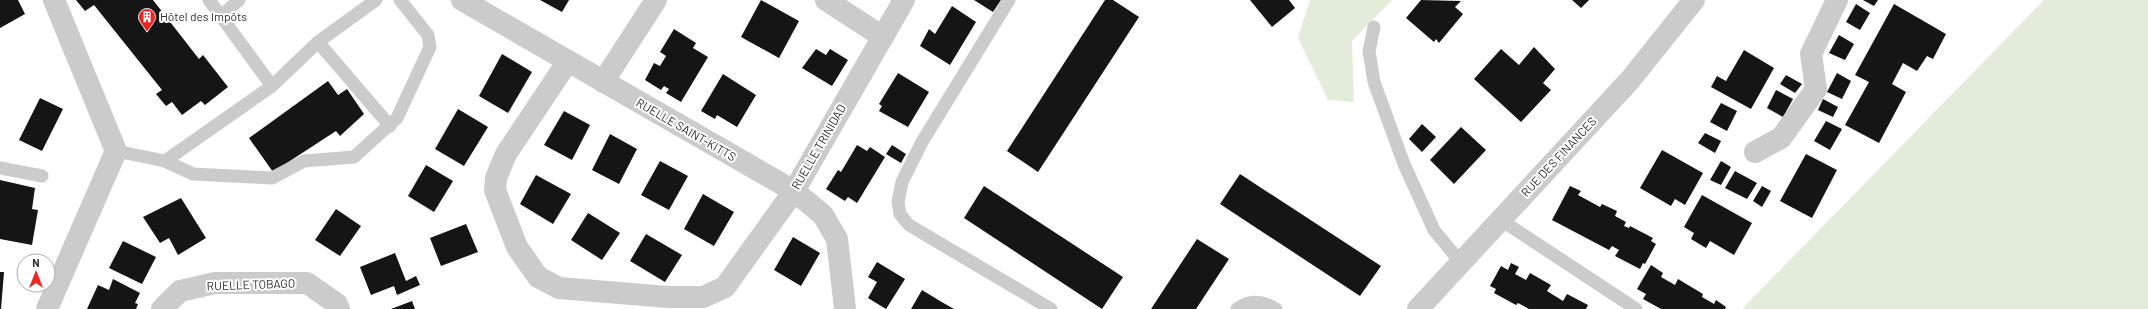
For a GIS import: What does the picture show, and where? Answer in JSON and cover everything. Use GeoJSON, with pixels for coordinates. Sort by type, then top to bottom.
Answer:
{"type":"FeatureCollection","features":[{"type":"Feature","properties":{"kind":"street"},"geometry":{"type":"LineString","coordinates":[[47,309],[116,151],[54,0]]}},
{"type":"Feature","properties":{"kind":"street","name":"RUELLE SAINT-KITTS"},"geometry":{"type":"LineString","coordinates":[[462,0],[794,190],[823,215],[837,240],[845,309]]}},
{"type":"Feature","properties":{"kind":"street"},"geometry":{"type":"LineString","coordinates":[[603,82],[656,0]]}},
{"type":"Feature","properties":{"kind":"street"},"geometry":{"type":"LineString","coordinates":[[826,0],[883,37]]}},
{"type":"Feature","properties":{"kind":"street","name":"RUELLE TRINIDAD"},"geometry":{"type":"LineString","coordinates":[[568,61],[506,154],[496,178],[495,190],[517,247],[538,277],[559,288],[668,297],[703,297],[725,287],[794,190],[904,0]]}},
{"type":"Feature","properties":{"kind":"street","name":"RUE DES FINANCES"},"geometry":{"type":"LineString","coordinates":[[1418,309],[1630,80],[1694,0]]}},
{"type":"Feature","properties":{"kind":"street"},"geometry":{"type":"LineString","coordinates":[[1755,152],[1781,138],[1816,89],[1811,54],[1837,0]]}},
{"type":"Feature","properties":{"kind":"street","name":"RUELLE TOBAGO"},"geometry":{"type":"LineString","coordinates":[[162,309],[180,291],[215,283],[307,283],[337,304],[339,309]]}},
{"type":"Feature","properties":{"kind":"lane"},"geometry":{"type":"LineString","coordinates":[[208,0],[272,86]]}},
{"type":"Feature","properties":{"kind":"lane"},"geometry":{"type":"LineString","coordinates":[[221,16],[239,0]]}},
{"type":"Feature","properties":{"kind":"lane"},"geometry":{"type":"LineString","coordinates":[[165,161],[272,86],[318,42],[376,0]]}},
{"type":"Feature","properties":{"kind":"lane"},"geometry":{"type":"LineString","coordinates":[[116,151],[165,161],[193,174],[272,178],[304,161],[354,157],[390,126],[397,118],[430,47],[428,35],[400,0]]}},
{"type":"Feature","properties":{"kind":"lane"},"geometry":{"type":"LineString","coordinates":[[1009,0],[922,142],[902,182],[898,202],[900,214],[909,225],[1051,309]]}},
{"type":"Feature","properties":{"kind":"lane"},"geometry":{"type":"LineString","coordinates":[[1374,27],[1369,51],[1374,82],[1401,157],[1434,230],[1461,263]]}},
{"type":"Feature","properties":{"kind":"lane"},"geometry":{"type":"LineString","coordinates":[[318,42],[390,126]]}},
{"type":"Feature","properties":{"kind":"lane"},"geometry":{"type":"LineString","coordinates":[[0,168],[42,176]]}},
{"type":"Feature","properties":{"kind":"lane"},"geometry":{"type":"LineString","coordinates":[[1501,220],[1636,309]]}},
{"type":"Feature","properties":{"kind":"lane"},"geometry":{"type":"LineString","coordinates":[[1237,309],[1248,303],[1265,302],[1276,309]]}},
{"type":"Feature","properties":{"kind":"green space"},"geometry":{"type":"Polygon","coordinates":[[[1310,0],[1392,0],[1352,41],[1354,102],[1328,100],[1298,38],[1310,0]]]}},
{"type":"Feature","properties":{"kind":"green space"},"geometry":{"type":"Polygon","coordinates":[[[2044,0],[2148,0],[2148,309],[1742,309],[2044,0]]]}},
{"type":"Feature","properties":{"kind":"building"},"geometry":{"type":"Polygon","coordinates":[[[0,0],[18,0],[25,14],[0,28],[0,0]]]}},
{"type":"Feature","properties":{"kind":"building","name":"Hôtel des Impôts"},"geometry":{"type":"Polygon","coordinates":[[[76,0],[153,0],[199,59],[203,55],[228,87],[205,105],[201,101],[182,115],[172,102],[166,106],[156,94],[162,90],[94,5],[85,11],[76,0]]]}},
{"type":"Feature","properties":{"kind":"building"},"geometry":{"type":"Polygon","coordinates":[[[540,0],[569,0],[562,12],[540,0]]]}},
{"type":"Feature","properties":{"kind":"building"},"geometry":{"type":"Polygon","coordinates":[[[761,0],[799,21],[779,58],[741,37],[761,0]]]}},
{"type":"Feature","properties":{"kind":"building"},"geometry":{"type":"Polygon","coordinates":[[[974,0],[1001,0],[993,12],[974,0]]]}},
{"type":"Feature","properties":{"kind":"building"},"geometry":{"type":"Polygon","coordinates":[[[1105,0],[1113,0],[1139,17],[1038,172],[1007,151],[1105,0]]]}},
{"type":"Feature","properties":{"kind":"building"},"geometry":{"type":"Polygon","coordinates":[[[1250,0],[1289,0],[1295,8],[1272,27],[1250,0]]]}},
{"type":"Feature","properties":{"kind":"building"},"geometry":{"type":"Polygon","coordinates":[[[1421,0],[1461,1],[1455,7],[1463,14],[1439,43],[1436,39],[1434,42],[1406,18],[1421,0]]]}},
{"type":"Feature","properties":{"kind":"building"},"geometry":{"type":"Polygon","coordinates":[[[1572,0],[1589,0],[1581,8],[1572,0]]]}},
{"type":"Feature","properties":{"kind":"building"},"geometry":{"type":"Polygon","coordinates":[[[1863,0],[1878,0],[1874,6],[1863,0]]]}},
{"type":"Feature","properties":{"kind":"building"},"geometry":{"type":"Polygon","coordinates":[[[1856,4],[1870,13],[1860,30],[1846,22],[1856,4]]]}},
{"type":"Feature","properties":{"kind":"building"},"geometry":{"type":"Polygon","coordinates":[[[1894,4],[1946,34],[1933,59],[1927,56],[1917,71],[1903,63],[1892,84],[1906,92],[1879,143],[1845,125],[1869,82],[1855,75],[1894,4]]]}},
{"type":"Feature","properties":{"kind":"building"},"geometry":{"type":"Polygon","coordinates":[[[952,6],[976,22],[950,65],[920,46],[929,29],[935,34],[952,6]]]}},
{"type":"Feature","properties":{"kind":"building"},"geometry":{"type":"Polygon","coordinates":[[[674,29],[696,43],[693,48],[708,57],[681,102],[666,93],[669,89],[664,86],[661,90],[645,80],[654,63],[660,66],[666,56],[660,52],[674,29]]]}},
{"type":"Feature","properties":{"kind":"building"},"geometry":{"type":"Polygon","coordinates":[[[1839,35],[1854,44],[1845,60],[1829,53],[1839,35]]]}},
{"type":"Feature","properties":{"kind":"building"},"geometry":{"type":"Polygon","coordinates":[[[1534,47],[1555,69],[1543,83],[1551,90],[1521,122],[1474,79],[1501,49],[1519,65],[1534,47]]]}},
{"type":"Feature","properties":{"kind":"building"},"geometry":{"type":"Polygon","coordinates":[[[816,49],[826,55],[830,49],[848,60],[832,86],[802,68],[816,49]]]}},
{"type":"Feature","properties":{"kind":"building"},"geometry":{"type":"Polygon","coordinates":[[[1744,50],[1774,68],[1751,109],[1711,87],[1717,76],[1726,81],[1744,50]]]}},
{"type":"Feature","properties":{"kind":"building"},"geometry":{"type":"Polygon","coordinates":[[[502,54],[532,72],[508,113],[479,96],[502,54]]]}},
{"type":"Feature","properties":{"kind":"building"},"geometry":{"type":"Polygon","coordinates":[[[898,73],[929,92],[908,127],[879,111],[882,106],[879,104],[898,73]]]}},
{"type":"Feature","properties":{"kind":"building"},"geometry":{"type":"Polygon","coordinates":[[[1837,73],[1851,81],[1842,99],[1827,92],[1837,73]]]}},
{"type":"Feature","properties":{"kind":"building"},"geometry":{"type":"Polygon","coordinates":[[[723,74],[756,95],[737,127],[717,115],[715,119],[701,111],[723,74]]]}},
{"type":"Feature","properties":{"kind":"building"},"geometry":{"type":"Polygon","coordinates":[[[1786,75],[1802,84],[1795,93],[1780,84],[1786,75]]]}},
{"type":"Feature","properties":{"kind":"building"},"geometry":{"type":"Polygon","coordinates":[[[328,81],[338,95],[347,89],[364,114],[340,136],[336,131],[273,172],[249,138],[328,81]]]}},
{"type":"Feature","properties":{"kind":"building"},"geometry":{"type":"Polygon","coordinates":[[[1776,90],[1793,99],[1783,117],[1767,108],[1776,90]]]}},
{"type":"Feature","properties":{"kind":"building"},"geometry":{"type":"Polygon","coordinates":[[[40,98],[63,109],[42,151],[19,140],[40,98]]]}},
{"type":"Feature","properties":{"kind":"building"},"geometry":{"type":"Polygon","coordinates":[[[1823,99],[1838,107],[1833,117],[1818,110],[1823,99]]]}},
{"type":"Feature","properties":{"kind":"building"},"geometry":{"type":"Polygon","coordinates":[[[1721,103],[1737,111],[1727,131],[1710,122],[1721,103]]]}},
{"type":"Feature","properties":{"kind":"building"},"geometry":{"type":"Polygon","coordinates":[[[458,109],[488,127],[464,166],[435,149],[458,109]]]}},
{"type":"Feature","properties":{"kind":"building"},"geometry":{"type":"Polygon","coordinates":[[[564,111],[590,125],[572,160],[544,145],[564,111]]]}},
{"type":"Feature","properties":{"kind":"building"},"geometry":{"type":"Polygon","coordinates":[[[1826,121],[1842,129],[1830,150],[1814,141],[1826,121]]]}},
{"type":"Feature","properties":{"kind":"building"},"geometry":{"type":"Polygon","coordinates":[[[1422,124],[1436,137],[1422,152],[1409,139],[1422,124]]]}},
{"type":"Feature","properties":{"kind":"building"},"geometry":{"type":"Polygon","coordinates":[[[1461,127],[1486,150],[1454,184],[1430,160],[1461,127]]]}},
{"type":"Feature","properties":{"kind":"building"},"geometry":{"type":"Polygon","coordinates":[[[1705,133],[1721,141],[1715,153],[1698,143],[1705,133]]]}},
{"type":"Feature","properties":{"kind":"building"},"geometry":{"type":"Polygon","coordinates":[[[610,134],[637,149],[619,184],[592,170],[610,134]]]}},
{"type":"Feature","properties":{"kind":"building"},"geometry":{"type":"Polygon","coordinates":[[[857,145],[867,151],[870,147],[885,157],[857,203],[848,197],[845,201],[826,189],[838,170],[841,172],[857,145]]]}},
{"type":"Feature","properties":{"kind":"building"},"geometry":{"type":"Polygon","coordinates":[[[892,145],[906,154],[901,163],[886,154],[892,145]]]}},
{"type":"Feature","properties":{"kind":"building"},"geometry":{"type":"Polygon","coordinates":[[[1662,150],[1703,173],[1685,205],[1675,199],[1671,206],[1640,188],[1662,150]]]}},
{"type":"Feature","properties":{"kind":"building"},"geometry":{"type":"Polygon","coordinates":[[[1806,154],[1837,170],[1812,218],[1780,201],[1806,154]]]}},
{"type":"Feature","properties":{"kind":"building"},"geometry":{"type":"Polygon","coordinates":[[[660,161],[688,176],[669,210],[641,195],[660,161]]]}},
{"type":"Feature","properties":{"kind":"building"},"geometry":{"type":"Polygon","coordinates":[[[1721,161],[1731,167],[1721,185],[1710,180],[1721,161]]]}},
{"type":"Feature","properties":{"kind":"building"},"geometry":{"type":"Polygon","coordinates":[[[426,165],[453,181],[434,212],[408,196],[426,165]]]}},
{"type":"Feature","properties":{"kind":"building"},"geometry":{"type":"Polygon","coordinates":[[[1735,171],[1757,183],[1747,199],[1725,188],[1735,171]]]}},
{"type":"Feature","properties":{"kind":"building"},"geometry":{"type":"Polygon","coordinates":[[[1240,174],[1381,266],[1360,296],[1220,204],[1240,174]]]}},
{"type":"Feature","properties":{"kind":"building"},"geometry":{"type":"Polygon","coordinates":[[[536,175],[571,194],[553,224],[520,204],[536,175]]]}},
{"type":"Feature","properties":{"kind":"building"},"geometry":{"type":"Polygon","coordinates":[[[0,180],[35,188],[32,209],[38,210],[32,245],[0,239],[0,180]]]}},
{"type":"Feature","properties":{"kind":"building"},"geometry":{"type":"Polygon","coordinates":[[[984,186],[1123,277],[1102,309],[964,218],[984,186]]]}},
{"type":"Feature","properties":{"kind":"building"},"geometry":{"type":"Polygon","coordinates":[[[1570,186],[1581,191],[1578,195],[1600,207],[1602,204],[1617,211],[1615,216],[1626,222],[1624,226],[1629,228],[1630,226],[1653,238],[1651,241],[1656,244],[1645,264],[1643,263],[1640,269],[1615,256],[1619,250],[1612,246],[1609,250],[1552,220],[1570,186]]]}},
{"type":"Feature","properties":{"kind":"building"},"geometry":{"type":"Polygon","coordinates":[[[1762,186],[1771,191],[1762,207],[1753,201],[1762,186]]]}},
{"type":"Feature","properties":{"kind":"building"},"geometry":{"type":"Polygon","coordinates":[[[703,194],[734,212],[714,246],[684,229],[703,194]]]}},
{"type":"Feature","properties":{"kind":"building"},"geometry":{"type":"Polygon","coordinates":[[[1702,195],[1752,223],[1734,255],[1710,241],[1706,248],[1691,239],[1694,233],[1684,227],[1702,195]]]}},
{"type":"Feature","properties":{"kind":"building"},"geometry":{"type":"Polygon","coordinates":[[[181,198],[206,238],[178,255],[169,238],[160,243],[143,217],[181,198]]]}},
{"type":"Feature","properties":{"kind":"building"},"geometry":{"type":"Polygon","coordinates":[[[336,209],[361,226],[340,256],[315,240],[336,209]]]}},
{"type":"Feature","properties":{"kind":"building"},"geometry":{"type":"Polygon","coordinates":[[[588,213],[620,233],[602,260],[571,240],[588,213]]]}},
{"type":"Feature","properties":{"kind":"building"},"geometry":{"type":"Polygon","coordinates":[[[466,224],[478,252],[441,266],[430,238],[466,224]]]}},
{"type":"Feature","properties":{"kind":"building"},"geometry":{"type":"Polygon","coordinates":[[[646,234],[682,255],[665,282],[630,261],[646,234]]]}},
{"type":"Feature","properties":{"kind":"building"},"geometry":{"type":"Polygon","coordinates":[[[793,237],[820,253],[801,286],[774,270],[793,237]]]}},
{"type":"Feature","properties":{"kind":"building"},"geometry":{"type":"Polygon","coordinates":[[[1197,239],[1229,259],[1196,309],[1151,309],[1197,239]]]}},
{"type":"Feature","properties":{"kind":"building"},"geometry":{"type":"Polygon","coordinates":[[[123,241],[156,257],[142,284],[109,268],[123,241]]]}},
{"type":"Feature","properties":{"kind":"building"},"geometry":{"type":"Polygon","coordinates":[[[395,253],[406,281],[416,276],[420,285],[397,295],[394,286],[371,295],[360,267],[395,253]]]}},
{"type":"Feature","properties":{"kind":"building"},"geometry":{"type":"Polygon","coordinates":[[[877,262],[905,279],[886,309],[868,298],[877,282],[868,277],[877,262]]]}},
{"type":"Feature","properties":{"kind":"building"},"geometry":{"type":"Polygon","coordinates":[[[1511,263],[1519,267],[1515,274],[1526,280],[1530,273],[1551,285],[1547,291],[1563,301],[1567,294],[1588,305],[1586,309],[1529,309],[1518,303],[1516,305],[1494,293],[1496,289],[1490,286],[1501,266],[1508,270],[1511,263]]]}},
{"type":"Feature","properties":{"kind":"building"},"geometry":{"type":"Polygon","coordinates":[[[1651,265],[1663,273],[1661,277],[1675,285],[1678,279],[1703,294],[1702,297],[1714,304],[1716,300],[1726,307],[1725,309],[1661,309],[1643,299],[1646,294],[1637,289],[1651,265]]]}},
{"type":"Feature","properties":{"kind":"building"},"geometry":{"type":"Polygon","coordinates":[[[0,272],[4,272],[1,309],[0,309],[0,272]]]}},
{"type":"Feature","properties":{"kind":"building"},"geometry":{"type":"Polygon","coordinates":[[[113,279],[140,293],[135,303],[138,304],[136,309],[87,309],[98,285],[109,290],[113,279]]]}},
{"type":"Feature","properties":{"kind":"building"},"geometry":{"type":"Polygon","coordinates":[[[922,290],[940,301],[954,309],[911,309],[922,290]]]}},
{"type":"Feature","properties":{"kind":"building"},"geometry":{"type":"Polygon","coordinates":[[[412,301],[415,309],[391,309],[412,301]]]}},
{"type":"Feature","properties":{"kind":"place","name":"Hôtel des Impôts"},"geometry":{"type":"Point","coordinates":[147,32]}}]}
